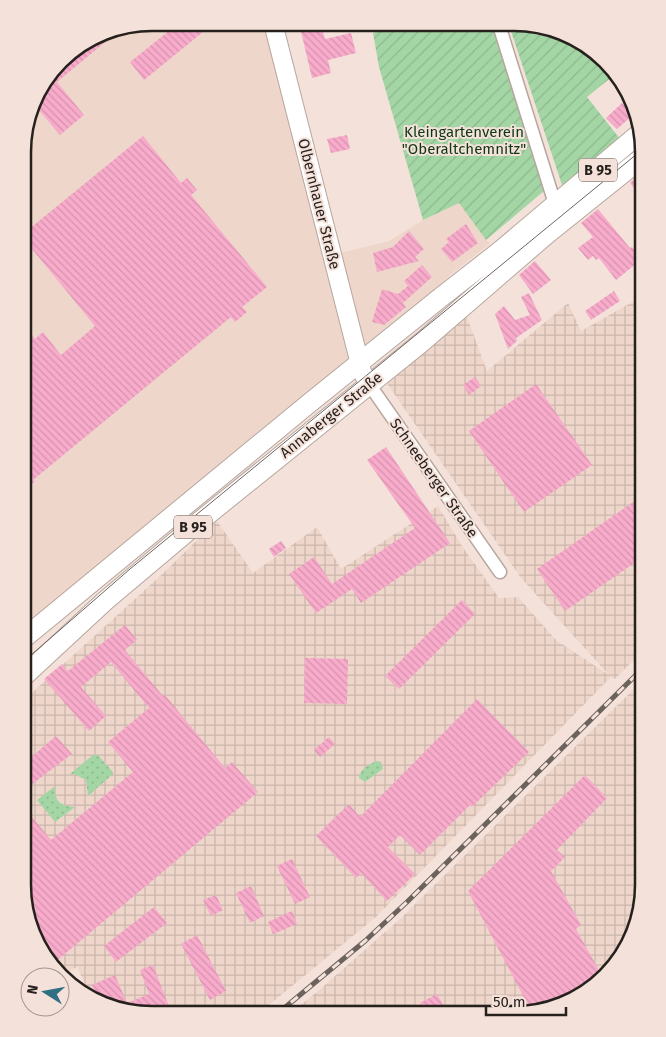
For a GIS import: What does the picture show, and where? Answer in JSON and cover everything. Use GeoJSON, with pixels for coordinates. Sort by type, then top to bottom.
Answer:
{"type":"FeatureCollection","features":[{"type":"Feature","properties":{"kind":"main road","name":"Annaberger Straße"},"geometry":{"type":"LineString","coordinates":[[31,670],[105,601],[200,521],[363,373],[440,298],[500,251],[633,139]]}},
{"type":"Feature","properties":{"kind":"main road","name":"Annaberger Straße"},"geometry":{"type":"LineString","coordinates":[[31,632],[185,505],[363,373],[422,342],[541,240],[635,163]]}},
{"type":"Feature","properties":{"kind":"street"},"geometry":{"type":"LineString","coordinates":[[501,31],[554,204]]}},
{"type":"Feature","properties":{"kind":"street","name":"Olbernhauer Straße"},"geometry":{"type":"LineString","coordinates":[[275,32],[363,373]]}},
{"type":"Feature","properties":{"kind":"street","name":"Schneeberger Straße"},"geometry":{"type":"LineString","coordinates":[[363,373],[500,572]]}},
{"type":"Feature","properties":{"kind":"shaded area"},"geometry":{"type":"Polygon","coordinates":[[[144,32],[275,32],[332,255],[389,241],[423,220],[459,203],[486,240],[491,243],[450,275],[388,341],[31,632],[32,136],[40,106],[47,92],[61,72],[78,56],[106,40],[144,32]]]}},
{"type":"Feature","properties":{"kind":"shaded area"},"geometry":{"type":"Polygon","coordinates":[[[635,301],[634,660],[615,679],[611,677],[376,917],[268,1006],[136,1005],[106,997],[86,986],[77,967],[70,971],[70,967],[64,967],[56,959],[40,931],[35,916],[31,885],[31,694],[159,577],[217,521],[253,573],[317,527],[341,569],[438,506],[462,546],[499,598],[518,597],[556,640],[609,675],[521,578],[386,382],[465,312],[487,371],[568,303],[581,331],[635,301]]]}},
{"type":"Feature","properties":{"kind":"shaded area"},"geometry":{"type":"Polygon","coordinates":[[[634,689],[634,893],[632,909],[622,938],[605,965],[594,976],[560,997],[530,1005],[299,1006],[400,919],[634,689]]]}},
{"type":"Feature","properties":{"kind":"green space","name":"Kleingartenverein \"Oberaltchemnitz\""},"geometry":{"type":"Polygon","coordinates":[[[378,31],[495,31],[544,191],[486,240],[459,203],[423,220],[379,67],[373,33],[378,31]]]}},
{"type":"Feature","properties":{"kind":"green space","name":"Kleingartenverein \"Oberaltchemnitz\""},"geometry":{"type":"Polygon","coordinates":[[[511,31],[530,32],[560,40],[588,56],[610,78],[587,97],[624,144],[563,188],[511,31]]]}},
{"type":"Feature","properties":{"kind":"green space"},"geometry":{"type":"Polygon","coordinates":[[[93,755],[98,755],[113,774],[88,796],[86,780],[70,774],[93,755]]]}},
{"type":"Feature","properties":{"kind":"green space"},"geometry":{"type":"Polygon","coordinates":[[[377,761],[381,762],[383,769],[365,782],[359,778],[359,775],[368,765],[377,761]]]}},
{"type":"Feature","properties":{"kind":"green space"},"geometry":{"type":"Polygon","coordinates":[[[55,786],[59,802],[75,807],[55,822],[37,800],[55,786]]]}},
{"type":"Feature","properties":{"kind":"building"},"geometry":{"type":"Polygon","coordinates":[[[168,32],[203,32],[144,80],[130,62],[168,32]]]}},
{"type":"Feature","properties":{"kind":"building"},"geometry":{"type":"Polygon","coordinates":[[[301,32],[323,32],[325,39],[351,33],[356,53],[328,60],[331,73],[312,78],[301,32]]]}},
{"type":"Feature","properties":{"kind":"building"},"geometry":{"type":"Polygon","coordinates":[[[108,39],[57,82],[84,115],[60,135],[39,110],[47,92],[56,78],[72,61],[92,47],[108,39]]]}},
{"type":"Feature","properties":{"kind":"building"},"geometry":{"type":"Polygon","coordinates":[[[622,103],[627,108],[630,118],[617,129],[606,118],[622,103]]]}},
{"type":"Feature","properties":{"kind":"building"},"geometry":{"type":"Polygon","coordinates":[[[347,135],[350,149],[331,153],[327,139],[347,135]]]}},
{"type":"Feature","properties":{"kind":"building"},"geometry":{"type":"Polygon","coordinates":[[[143,136],[181,183],[187,178],[197,190],[191,195],[267,287],[242,307],[247,312],[235,322],[231,317],[33,480],[35,481],[31,484],[31,334],[35,339],[43,332],[61,355],[95,326],[31,248],[31,227],[143,136]]]}},
{"type":"Feature","properties":{"kind":"building"},"geometry":{"type":"Polygon","coordinates":[[[635,178],[635,189],[630,183],[635,178]]]}},
{"type":"Feature","properties":{"kind":"building"},"geometry":{"type":"Polygon","coordinates":[[[598,209],[630,248],[632,247],[635,250],[635,265],[616,280],[599,258],[596,260],[593,256],[588,260],[578,248],[593,237],[581,223],[598,209]]]}},
{"type":"Feature","properties":{"kind":"building"},"geometry":{"type":"Polygon","coordinates":[[[466,224],[478,243],[452,262],[441,249],[449,242],[446,239],[466,224]]]}},
{"type":"Feature","properties":{"kind":"building"},"geometry":{"type":"Polygon","coordinates":[[[409,231],[424,249],[415,257],[419,261],[377,272],[373,253],[393,247],[409,231]]]}},
{"type":"Feature","properties":{"kind":"building"},"geometry":{"type":"Polygon","coordinates":[[[535,261],[551,280],[533,294],[519,275],[535,261]]]}},
{"type":"Feature","properties":{"kind":"building"},"geometry":{"type":"Polygon","coordinates":[[[422,265],[432,277],[403,303],[406,307],[384,325],[372,322],[382,289],[398,294],[408,286],[404,281],[422,265]]]}},
{"type":"Feature","properties":{"kind":"building"},"geometry":{"type":"Polygon","coordinates":[[[614,291],[620,301],[591,320],[585,311],[614,291]]]}},
{"type":"Feature","properties":{"kind":"building"},"geometry":{"type":"Polygon","coordinates":[[[529,293],[542,320],[516,338],[517,341],[508,349],[495,314],[504,306],[515,320],[530,315],[521,297],[529,293]]]}},
{"type":"Feature","properties":{"kind":"building"},"geometry":{"type":"Polygon","coordinates":[[[475,377],[481,386],[469,395],[463,385],[475,377]]]}},
{"type":"Feature","properties":{"kind":"building"},"geometry":{"type":"Polygon","coordinates":[[[536,384],[592,465],[524,512],[469,431],[536,384]]]}},
{"type":"Feature","properties":{"kind":"building"},"geometry":{"type":"Polygon","coordinates":[[[386,447],[450,543],[361,603],[352,589],[316,613],[289,574],[314,557],[332,584],[415,528],[367,460],[386,447]]]}},
{"type":"Feature","properties":{"kind":"building"},"geometry":{"type":"Polygon","coordinates":[[[635,501],[634,563],[565,611],[537,569],[635,501]]]}},
{"type":"Feature","properties":{"kind":"building"},"geometry":{"type":"Polygon","coordinates":[[[281,541],[286,548],[274,557],[269,549],[281,541]]]}},
{"type":"Feature","properties":{"kind":"building"},"geometry":{"type":"Polygon","coordinates":[[[462,600],[475,614],[399,689],[385,676],[462,600]]]}},
{"type":"Feature","properties":{"kind":"building"},"geometry":{"type":"Polygon","coordinates":[[[125,625],[137,640],[125,650],[225,768],[232,762],[258,792],[57,960],[47,945],[35,916],[31,885],[31,816],[51,840],[133,772],[108,742],[149,708],[111,662],[81,687],[106,716],[89,731],[44,679],[62,664],[68,671],[125,625]]]}},
{"type":"Feature","properties":{"kind":"building"},"geometry":{"type":"Polygon","coordinates":[[[305,658],[348,659],[347,704],[304,703],[305,658]]]}},
{"type":"Feature","properties":{"kind":"building"},"geometry":{"type":"Polygon","coordinates":[[[477,699],[529,752],[472,807],[470,805],[420,855],[400,835],[388,847],[415,874],[387,901],[361,873],[356,878],[316,836],[349,804],[360,817],[477,699]]]}},
{"type":"Feature","properties":{"kind":"building"},"geometry":{"type":"Polygon","coordinates":[[[56,736],[72,754],[31,785],[31,757],[56,736]]]}},
{"type":"Feature","properties":{"kind":"building"},"geometry":{"type":"Polygon","coordinates":[[[329,737],[335,744],[320,757],[314,750],[329,737]]]}},
{"type":"Feature","properties":{"kind":"building"},"geometry":{"type":"Polygon","coordinates":[[[585,775],[607,798],[557,850],[565,857],[551,871],[581,925],[576,929],[599,971],[574,990],[545,1002],[528,1005],[468,891],[585,775]]]}},
{"type":"Feature","properties":{"kind":"building"},"geometry":{"type":"Polygon","coordinates":[[[292,859],[310,897],[295,904],[277,866],[292,859]]]}},
{"type":"Feature","properties":{"kind":"building"},"geometry":{"type":"Polygon","coordinates":[[[251,886],[264,916],[250,923],[236,893],[251,886]]]}},
{"type":"Feature","properties":{"kind":"building"},"geometry":{"type":"Polygon","coordinates":[[[216,895],[223,910],[211,916],[203,900],[216,895]]]}},
{"type":"Feature","properties":{"kind":"building"},"geometry":{"type":"Polygon","coordinates":[[[154,907],[167,923],[116,962],[104,946],[154,907]]]}},
{"type":"Feature","properties":{"kind":"building"},"geometry":{"type":"Polygon","coordinates":[[[292,911],[297,924],[273,934],[268,922],[292,911]]]}},
{"type":"Feature","properties":{"kind":"building"},"geometry":{"type":"Polygon","coordinates":[[[197,935],[226,991],[210,1000],[181,944],[197,935]]]}},
{"type":"Feature","properties":{"kind":"building"},"geometry":{"type":"Polygon","coordinates":[[[153,965],[169,1006],[136,1005],[121,1002],[95,992],[92,985],[115,975],[127,1003],[149,994],[140,970],[153,965]]]}},
{"type":"Feature","properties":{"kind":"building"},"geometry":{"type":"Polygon","coordinates":[[[437,994],[444,1006],[422,1006],[420,1003],[437,994]]]}},
{"type":"Feature","properties":{"kind":"tram line"},"geometry":{"type":"LineString","coordinates":[[31,655],[130,569],[635,156]]}},
{"type":"Feature","properties":{"kind":"railway"},"geometry":{"type":"LineString","coordinates":[[287,1006],[365,941],[407,902],[634,677]]}}]}
